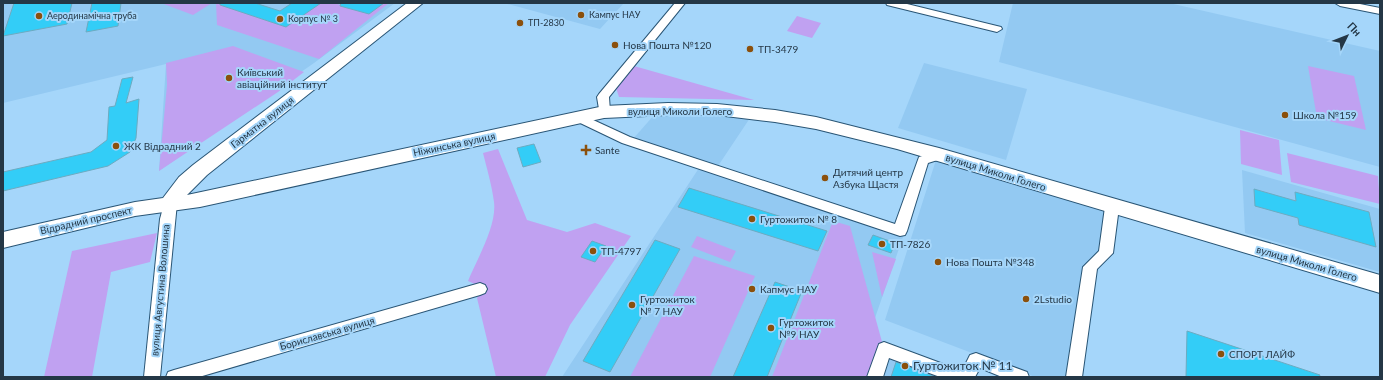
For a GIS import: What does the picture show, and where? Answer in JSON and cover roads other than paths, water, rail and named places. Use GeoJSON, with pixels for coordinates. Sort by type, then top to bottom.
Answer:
{"type":"FeatureCollection","features":[{"type":"Feature","properties":{"kind":"main road","name":"Гарматна вулиця"},"geometry":{"type":"LineString","coordinates":[[170,203],[186,182],[200,170],[416,3]]}},
{"type":"Feature","properties":{"kind":"main road","name":"вулиця Миколи Голего"},"geometry":{"type":"LineString","coordinates":[[604,112],[671,109],[732,111],[761,114],[835,128],[940,155],[1112,207],[1380,284]]}},
{"type":"Feature","properties":{"kind":"main road","name":"Ніжинська вулиця"},"geometry":{"type":"LineString","coordinates":[[170,203],[200,200],[604,112]]}},
{"type":"Feature","properties":{"kind":"main road","name":"Відрадний проспект"},"geometry":{"type":"LineString","coordinates":[[3,240],[135,209],[170,203]]}},
{"type":"Feature","properties":{"kind":"street"},"geometry":{"type":"LineString","coordinates":[[604,112],[603,97],[630,62],[680,3]]}},
{"type":"Feature","properties":{"kind":"street"},"geometry":{"type":"LineString","coordinates":[[891,3],[997,29]]}},
{"type":"Feature","properties":{"kind":"street"},"geometry":{"type":"LineString","coordinates":[[1340,3],[1380,11]]}},
{"type":"Feature","properties":{"kind":"street"},"geometry":{"type":"LineString","coordinates":[[578,117],[626,140],[900,231],[923,160],[940,155]]}},
{"type":"Feature","properties":{"kind":"street","name":"вулиця Августина Волошина"},"geometry":{"type":"LineString","coordinates":[[152,377],[167,219],[170,203]]}},
{"type":"Feature","properties":{"kind":"street"},"geometry":{"type":"LineString","coordinates":[[1074,377],[1090,267],[1106,253],[1112,207]]}},
{"type":"Feature","properties":{"kind":"street","name":"Бориславська вулиця"},"geometry":{"type":"LineString","coordinates":[[174,377],[480,289]]}},
{"type":"Feature","properties":{"kind":"street"},"geometry":{"type":"LineString","coordinates":[[875,377],[884,349],[959,377]]}},
{"type":"Feature","properties":{"kind":"street"},"geometry":{"type":"LineString","coordinates":[[967,377],[976,360],[1021,377]]}},
{"type":"Feature","properties":{"kind":"place","name":"Кампус НАУ"},"geometry":{"type":"Point","coordinates":[581,15]}},
{"type":"Feature","properties":{"kind":"place","name":"Аеродинамічна труба"},"geometry":{"type":"Point","coordinates":[39,16]}},
{"type":"Feature","properties":{"kind":"place","name":"Корпус № 3"},"geometry":{"type":"Point","coordinates":[280,19]}},
{"type":"Feature","properties":{"kind":"place","name":"ТП-2830"},"geometry":{"type":"Point","coordinates":[520,23]}},
{"type":"Feature","properties":{"kind":"place","name":"Нова Пошта №120"},"geometry":{"type":"Point","coordinates":[615,45]}},
{"type":"Feature","properties":{"kind":"place","name":"ТП-3479"},"geometry":{"type":"Point","coordinates":[750,49]}},
{"type":"Feature","properties":{"kind":"place","name":"Київський авіаційний інститут"},"geometry":{"type":"Point","coordinates":[229,78]}},
{"type":"Feature","properties":{"kind":"place","name":"Школа №159"},"geometry":{"type":"Point","coordinates":[1285,115]}},
{"type":"Feature","properties":{"kind":"place","name":"ЖК Відрадний 2"},"geometry":{"type":"Point","coordinates":[116,146]}},
{"type":"Feature","properties":{"kind":"place","name":"Sante"},"geometry":{"type":"Point","coordinates":[586,150]}},
{"type":"Feature","properties":{"kind":"place","name":"Дитячий центр Азбука Щастя"},"geometry":{"type":"Point","coordinates":[825,178]}},
{"type":"Feature","properties":{"kind":"place","name":"Гуртожиток № 8"},"geometry":{"type":"Point","coordinates":[752,219]}},
{"type":"Feature","properties":{"kind":"place","name":"ТП-7826"},"geometry":{"type":"Point","coordinates":[882,244]}},
{"type":"Feature","properties":{"kind":"place","name":"ТП-4797"},"geometry":{"type":"Point","coordinates":[593,251]}},
{"type":"Feature","properties":{"kind":"place","name":"Нова Пошта №348"},"geometry":{"type":"Point","coordinates":[938,262]}},
{"type":"Feature","properties":{"kind":"place","name":"Капмус НАУ"},"geometry":{"type":"Point","coordinates":[752,289]}},
{"type":"Feature","properties":{"kind":"place","name":"2Lstudio"},"geometry":{"type":"Point","coordinates":[1026,299]}},
{"type":"Feature","properties":{"kind":"place","name":"Гуртожиток № 7 НАУ"},"geometry":{"type":"Point","coordinates":[632,305]}},
{"type":"Feature","properties":{"kind":"place","name":"Гуртожиток №9 НАУ"},"geometry":{"type":"Point","coordinates":[771,328]}},
{"type":"Feature","properties":{"kind":"place","name":"СПОРТ ЛАЙФ"},"geometry":{"type":"Point","coordinates":[1221,354]}},
{"type":"Feature","properties":{"kind":"place","name":"Гуртожиток № 11"},"geometry":{"type":"Point","coordinates":[905,366]}}]}
